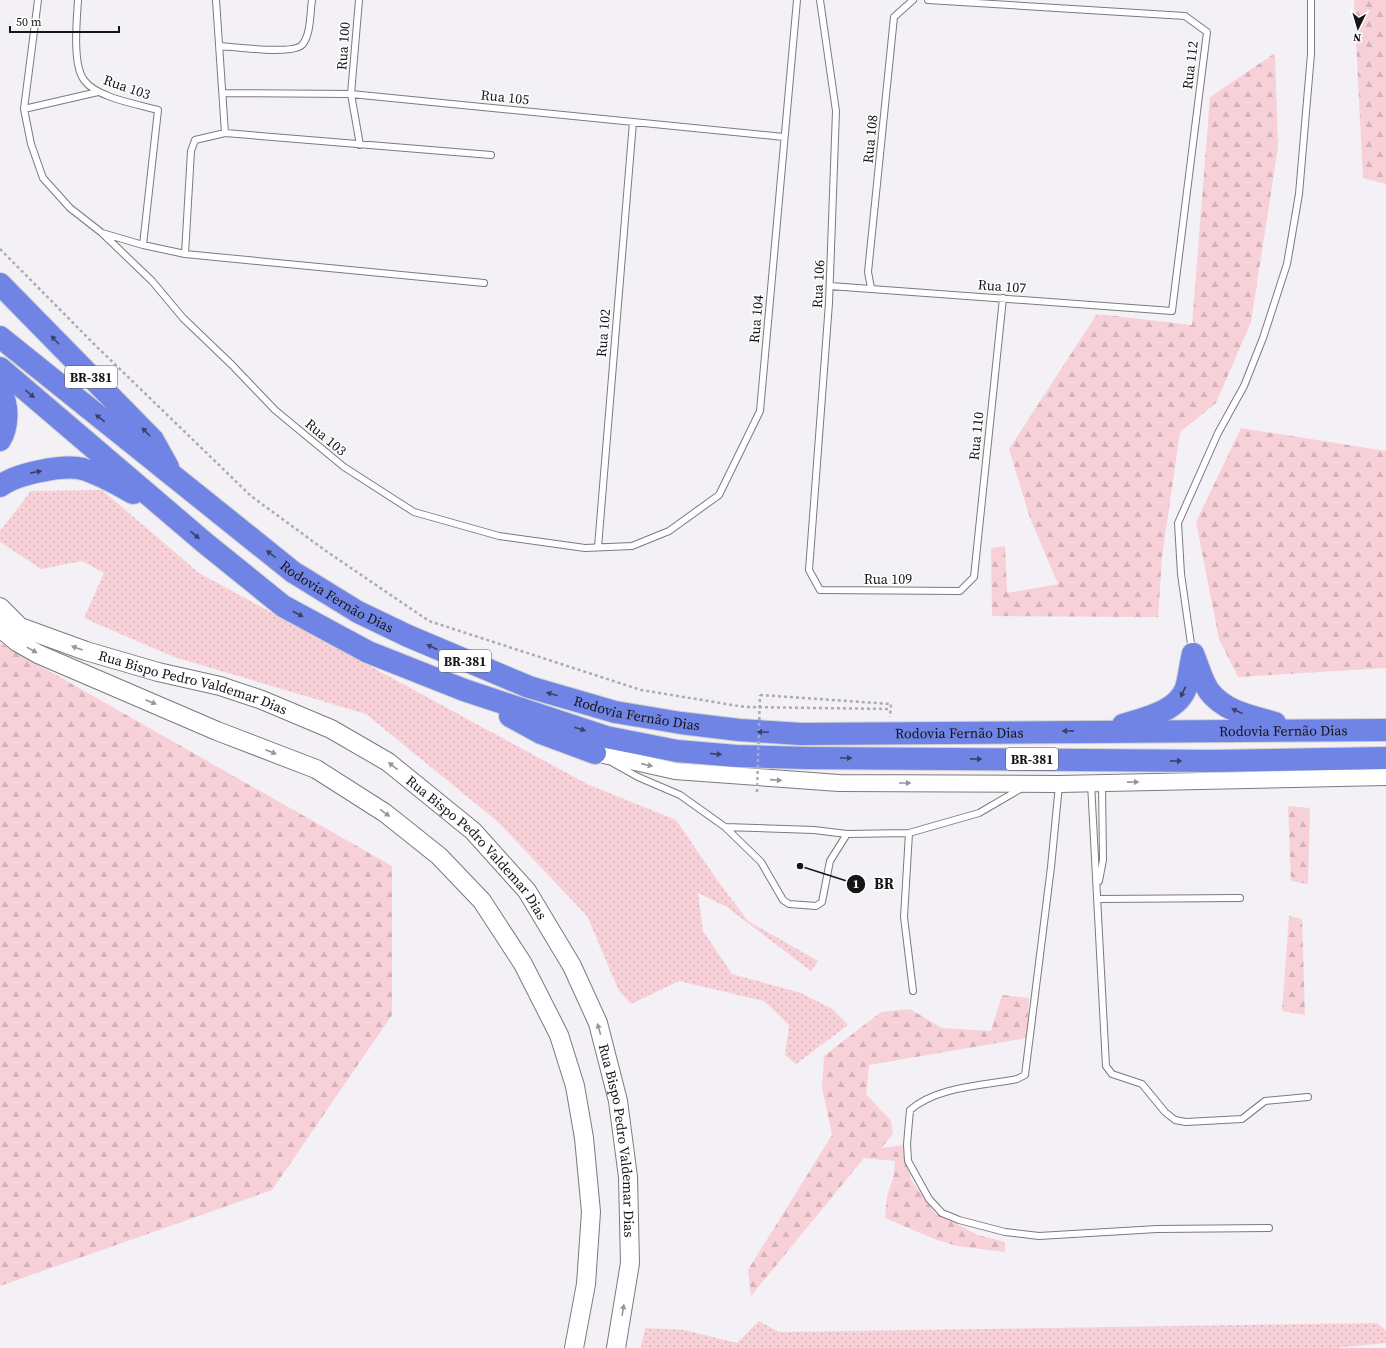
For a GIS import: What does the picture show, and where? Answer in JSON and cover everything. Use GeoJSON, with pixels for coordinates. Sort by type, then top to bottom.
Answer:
{"type":"FeatureCollection","features":[{"type":"Feature","properties":{"kind":"highway","name":"BR-381"},"geometry":{"type":"LineString","coordinates":[[0,284],[153,440],[174,477]]}},
{"type":"Feature","properties":{"kind":"highway","name":"Rodovia Fernão Dias"},"geometry":{"type":"LineString","coordinates":[[0,337],[293,572],[358,612],[443,652],[529,687],[615,712],[681,723],[739,730],[801,734],[1386,730]]}},
{"type":"Feature","properties":{"kind":"highway","name":"Rodovia Fernão Dias"},"geometry":{"type":"LineString","coordinates":[[0,368],[166,510],[282,606],[368,652],[464,690],[606,738],[677,751],[728,755],[807,758],[1205,761],[1386,758]]}},
{"type":"Feature","properties":{"kind":"highway"},"geometry":{"type":"LineString","coordinates":[[0,440],[3,434],[6,415],[1,392]]}},
{"type":"Feature","properties":{"kind":"highway","name":"BR-381"},"geometry":{"type":"LineString","coordinates":[[0,486],[26,474],[51,469],[82,469],[109,480],[166,510]]}},
{"type":"Feature","properties":{"kind":"highway","name":"BR-381"},"geometry":{"type":"LineString","coordinates":[[1192,654],[1209,690],[1222,704],[1239,713],[1301,730]]}},
{"type":"Feature","properties":{"kind":"highway"},"geometry":{"type":"LineString","coordinates":[[1107,731],[1156,714],[1177,703],[1186,688],[1192,654]]}},
{"type":"Feature","properties":{"kind":"highway","name":"BR-381"},"geometry":{"type":"LineString","coordinates":[[464,690],[541,733],[595,753]]}},
{"type":"Feature","properties":{"kind":"main road","name":"Rua Bispo Pedro Valdemar Dias"},"geometry":{"type":"LineString","coordinates":[[0,607],[20,627],[66,644],[158,672],[220,686],[262,700],[331,729],[388,762],[473,831],[527,891],[572,966],[595,1017],[618,1101],[628,1177],[630,1263],[616,1348]]}},
{"type":"Feature","properties":{"kind":"main road","name":"Rua Bispo Pedro Valdemar Dias"},"geometry":{"type":"LineString","coordinates":[[0,628],[17,642],[38,654],[217,731],[316,769],[385,813],[439,856],[482,902],[523,964],[559,1035],[575,1086],[584,1138],[591,1212],[586,1284],[574,1348]]}},
{"type":"Feature","properties":{"kind":"street","name":"BR-381"},"geometry":{"type":"LineString","coordinates":[[595,753],[676,771],[779,780],[839,783],[1059,784],[1386,777]]}},
{"type":"Feature","properties":{"kind":"lane","name":"Rua 103"},"geometry":{"type":"LineString","coordinates":[[38,0],[24,109],[30,144],[43,178],[70,208],[102,233],[152,281],[183,318],[232,364],[275,410],[344,467],[414,512],[499,536],[584,548],[598,547]]}},
{"type":"Feature","properties":{"kind":"lane","name":"Rua 103"},"geometry":{"type":"LineString","coordinates":[[78,0],[75,34],[83,80],[98,92],[158,110],[143,245]]}},
{"type":"Feature","properties":{"kind":"lane"},"geometry":{"type":"LineString","coordinates":[[216,0],[223,93],[224,134]]}},
{"type":"Feature","properties":{"kind":"lane"},"geometry":{"type":"LineString","coordinates":[[220,46],[290,51],[302,46],[307,37],[312,0]]}},
{"type":"Feature","properties":{"kind":"lane","name":"Rua 100"},"geometry":{"type":"LineString","coordinates":[[359,0],[351,94],[360,145]]}},
{"type":"Feature","properties":{"kind":"lane","name":"Rua 104"},"geometry":{"type":"LineString","coordinates":[[598,547],[632,546],[668,531],[719,495],[760,411],[797,0]]}},
{"type":"Feature","properties":{"kind":"lane","name":"Rua 106"},"geometry":{"type":"LineString","coordinates":[[809,570],[830,286],[836,111],[820,0]]}},
{"type":"Feature","properties":{"kind":"lane","name":"Rua 108"},"geometry":{"type":"LineString","coordinates":[[871,288],[868,272],[894,17],[913,0]]}},
{"type":"Feature","properties":{"kind":"lane","name":"Rua 112"},"geometry":{"type":"LineString","coordinates":[[928,0],[1185,16],[1206,32],[1172,311]]}},
{"type":"Feature","properties":{"kind":"lane"},"geometry":{"type":"LineString","coordinates":[[1192,654],[1181,574],[1178,523],[1218,433],[1244,386],[1263,338],[1287,264],[1299,194],[1311,54],[1311,0]]}},
{"type":"Feature","properties":{"kind":"lane"},"geometry":{"type":"LineString","coordinates":[[24,109],[98,92]]}},
{"type":"Feature","properties":{"kind":"lane","name":"Rua 105"},"geometry":{"type":"LineString","coordinates":[[223,93],[351,94],[784,137]]}},
{"type":"Feature","properties":{"kind":"lane","name":"Rua 102"},"geometry":{"type":"LineString","coordinates":[[598,547],[633,122]]}},
{"type":"Feature","properties":{"kind":"lane"},"geometry":{"type":"LineString","coordinates":[[185,254],[191,151],[195,140],[224,134],[491,155]]}},
{"type":"Feature","properties":{"kind":"lane","name":"Rua 103"},"geometry":{"type":"LineString","coordinates":[[102,233],[143,245],[185,254],[484,283]]}},
{"type":"Feature","properties":{"kind":"lane","name":"Rua 107"},"geometry":{"type":"LineString","coordinates":[[830,286],[1172,311]]}},
{"type":"Feature","properties":{"kind":"lane","name":"Rua 110"},"geometry":{"type":"LineString","coordinates":[[974,577],[1003,298]]}},
{"type":"Feature","properties":{"kind":"lane","name":"Rua 109"},"geometry":{"type":"LineString","coordinates":[[809,570],[820,590],[960,591],[974,577]]}},
{"type":"Feature","properties":{"kind":"lane"},"geometry":{"type":"LineString","coordinates":[[595,753],[638,777],[680,795],[725,827],[761,862],[783,900],[789,904],[816,906],[822,902],[830,861],[847,834]]}},
{"type":"Feature","properties":{"kind":"lane"},"geometry":{"type":"LineString","coordinates":[[1097,783],[1098,899],[1106,1066],[1112,1074],[1142,1084],[1165,1112],[1175,1120],[1186,1122],[1242,1119],[1265,1101],[1308,1097]]}},
{"type":"Feature","properties":{"kind":"lane"},"geometry":{"type":"LineString","coordinates":[[1097,783],[1103,860],[1098,891]]}},
{"type":"Feature","properties":{"kind":"lane"},"geometry":{"type":"LineString","coordinates":[[725,827],[814,830],[847,834],[909,833],[979,813],[1029,784]]}},
{"type":"Feature","properties":{"kind":"lane"},"geometry":{"type":"LineString","coordinates":[[1059,784],[1051,867],[1025,1075],[1017,1079],[946,1092],[926,1099],[915,1106],[910,1110],[907,1144],[908,1161],[929,1199],[942,1213],[959,1220],[1005,1232],[1039,1236],[1157,1230],[1269,1228]]}},
{"type":"Feature","properties":{"kind":"lane"},"geometry":{"type":"LineString","coordinates":[[909,833],[904,917],[913,991]]}},
{"type":"Feature","properties":{"kind":"lane"},"geometry":{"type":"LineString","coordinates":[[1098,899],[1240,898]]}},
{"type":"Feature","properties":{"kind":"path"},"geometry":{"type":"LineString","coordinates":[[0,249],[94,344],[251,496],[326,551],[429,621],[641,690],[745,707],[890,709]]}},
{"type":"Feature","properties":{"kind":"path"},"geometry":{"type":"LineString","coordinates":[[757,792],[760,695],[890,704]]}},
{"type":"Feature","properties":{"kind":"green space"},"geometry":{"type":"Polygon","coordinates":[[[1354,0],[1386,0],[1386,184],[1363,178],[1354,0]]]}},
{"type":"Feature","properties":{"kind":"green space"},"geometry":{"type":"Polygon","coordinates":[[[1275,53],[1278,147],[1251,322],[1216,403],[1180,432],[1162,557],[1158,617],[992,616],[991,548],[1005,546],[1007,593],[1058,584],[1030,518],[1009,449],[1097,314],[1192,325],[1210,97],[1275,53]]]}},
{"type":"Feature","properties":{"kind":"green space"},"geometry":{"type":"Polygon","coordinates":[[[1241,428],[1386,451],[1386,668],[1238,677],[1219,639],[1196,522],[1241,428]]]}},
{"type":"Feature","properties":{"kind":"green space"},"geometry":{"type":"Polygon","coordinates":[[[102,490],[199,573],[587,784],[676,820],[715,877],[748,921],[818,961],[811,971],[727,907],[698,893],[703,931],[732,974],[801,993],[832,1009],[848,1025],[796,1064],[785,1055],[789,1025],[764,1001],[679,981],[631,1004],[619,991],[587,916],[497,821],[366,714],[174,657],[84,618],[104,573],[82,561],[41,569],[0,542],[0,531],[31,491],[102,490]]]}},
{"type":"Feature","properties":{"kind":"green space"},"geometry":{"type":"Polygon","coordinates":[[[0,643],[392,866],[392,1015],[272,1190],[0,1286],[0,643]]]}},
{"type":"Feature","properties":{"kind":"green space"},"geometry":{"type":"Polygon","coordinates":[[[1288,806],[1310,808],[1308,884],[1291,881],[1288,806]]]}},
{"type":"Feature","properties":{"kind":"green space"},"geometry":{"type":"Polygon","coordinates":[[[1289,916],[1302,919],[1305,1015],[1282,1011],[1289,916]]]}},
{"type":"Feature","properties":{"kind":"green space"},"geometry":{"type":"Polygon","coordinates":[[[1002,995],[1029,998],[1027,1038],[869,1065],[866,1094],[891,1121],[893,1134],[881,1148],[904,1145],[911,1180],[935,1213],[978,1235],[1005,1242],[1005,1252],[957,1246],[937,1240],[885,1218],[887,1196],[894,1175],[895,1161],[864,1158],[751,1296],[748,1270],[832,1135],[822,1087],[824,1056],[881,1012],[910,1009],[942,1028],[991,1031],[1002,995]]]}},
{"type":"Feature","properties":{"kind":"green space"},"geometry":{"type":"Polygon","coordinates":[[[759,1321],[779,1332],[1377,1323],[1386,1331],[1386,1343],[1333,1348],[641,1348],[645,1328],[684,1330],[737,1343],[759,1321]]]}},
{"type":"Feature","properties":{"kind":"place","name":"BR"},"geometry":{"type":"Point","coordinates":[800,866]}}]}
